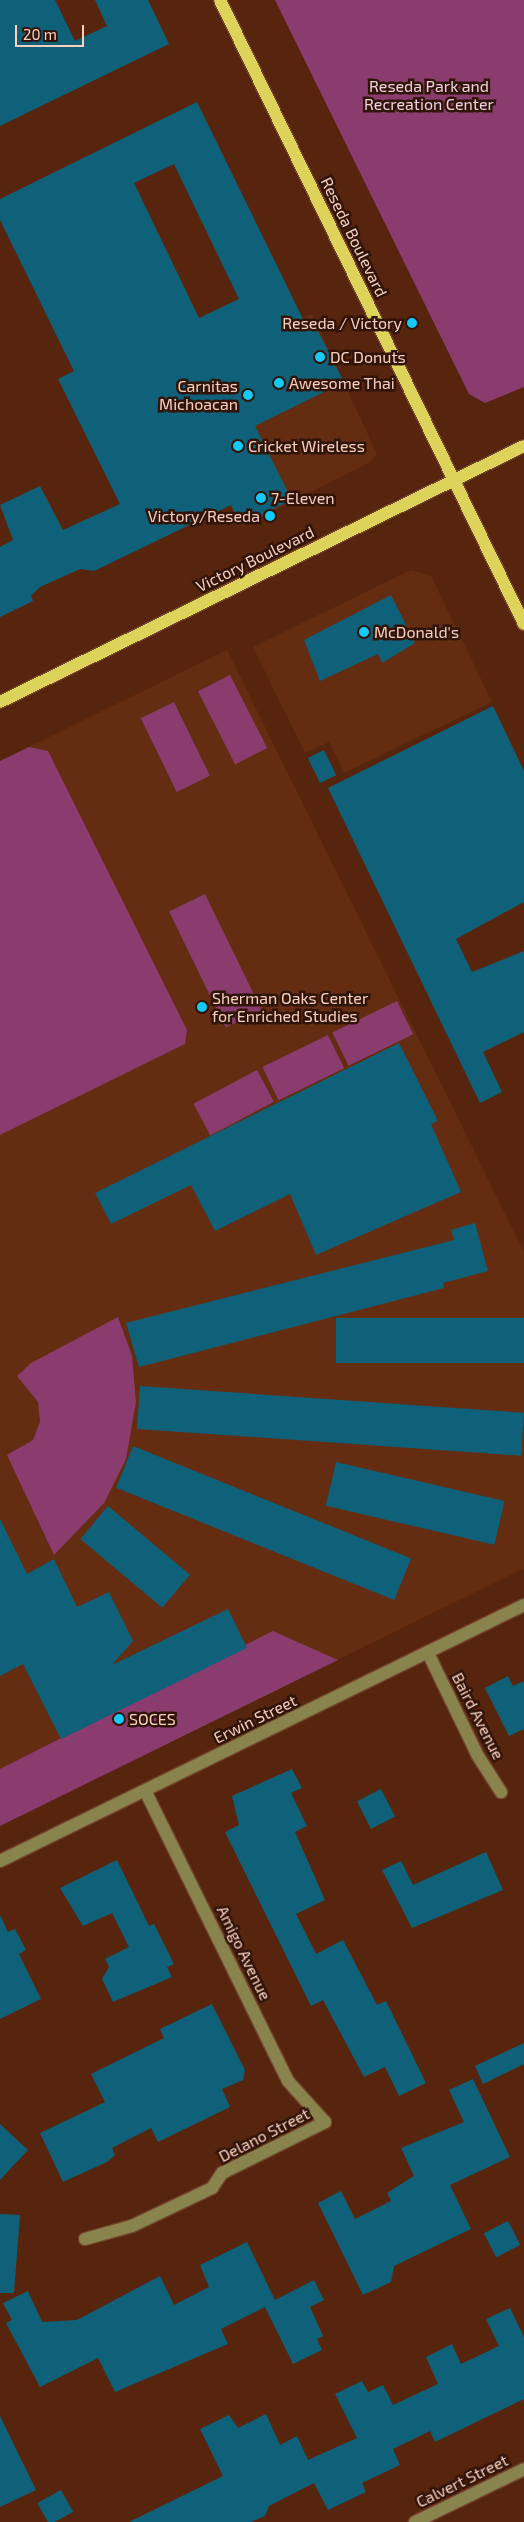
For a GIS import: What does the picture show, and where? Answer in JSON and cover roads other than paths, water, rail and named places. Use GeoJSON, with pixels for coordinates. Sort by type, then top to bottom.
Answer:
{"type":"FeatureCollection","features":[{"type":"Feature","properties":{"kind":"main road","name":"Reseda Boulevard"},"geometry":{"type":"LineString","coordinates":[[220,0],[524,624]]}},
{"type":"Feature","properties":{"kind":"main road","name":"Victory Boulevard"},"geometry":{"type":"LineString","coordinates":[[0,702],[524,446]]}},
{"type":"Feature","properties":{"kind":"street","name":"Erwin Street"},"geometry":{"type":"LineString","coordinates":[[0,1861],[524,1605]]}},
{"type":"Feature","properties":{"kind":"street","name":"Baird Avenue"},"geometry":{"type":"LineString","coordinates":[[428,1653],[478,1756],[501,1792]]}},
{"type":"Feature","properties":{"kind":"street","name":"Amigo Avenue"},"geometry":{"type":"LineString","coordinates":[[145,1791],[288,2081],[326,2122]]}},
{"type":"Feature","properties":{"kind":"street","name":"Delano Street"},"geometry":{"type":"LineString","coordinates":[[84,2239],[132,2226],[212,2188],[222,2173],[326,2122]]}},
{"type":"Feature","properties":{"kind":"street","name":"Calvert Street"},"geometry":{"type":"LineString","coordinates":[[415,2522],[524,2469]]}},
{"type":"Feature","properties":{"kind":"place","name":"Reseda / Victory"},"geometry":{"type":"Point","coordinates":[412,323]}},
{"type":"Feature","properties":{"kind":"place","name":"DC Donuts"},"geometry":{"type":"Point","coordinates":[320,357]}},
{"type":"Feature","properties":{"kind":"place","name":"Awesome Thai"},"geometry":{"type":"Point","coordinates":[279,383]}},
{"type":"Feature","properties":{"kind":"place","name":"Carnitas Michoacan"},"geometry":{"type":"Point","coordinates":[248,395]}},
{"type":"Feature","properties":{"kind":"place","name":"Cricket Wireless"},"geometry":{"type":"Point","coordinates":[238,446]}},
{"type":"Feature","properties":{"kind":"place","name":"7-Eleven"},"geometry":{"type":"Point","coordinates":[261,498]}},
{"type":"Feature","properties":{"kind":"place","name":"Victory/Reseda"},"geometry":{"type":"Point","coordinates":[270,516]}},
{"type":"Feature","properties":{"kind":"place","name":"McDonald's"},"geometry":{"type":"Point","coordinates":[364,632]}},
{"type":"Feature","properties":{"kind":"place","name":"Sherman Oaks Center for Enriched Studies"},"geometry":{"type":"Point","coordinates":[202,1007]}},
{"type":"Feature","properties":{"kind":"place","name":"SOCES"},"geometry":{"type":"Point","coordinates":[119,1719]}},
{"type":"Feature","properties":{"kind":"park label","name":"Reseda Park and Recreation Center"},"geometry":{"type":"Point","coordinates":[429,95]}}]}
